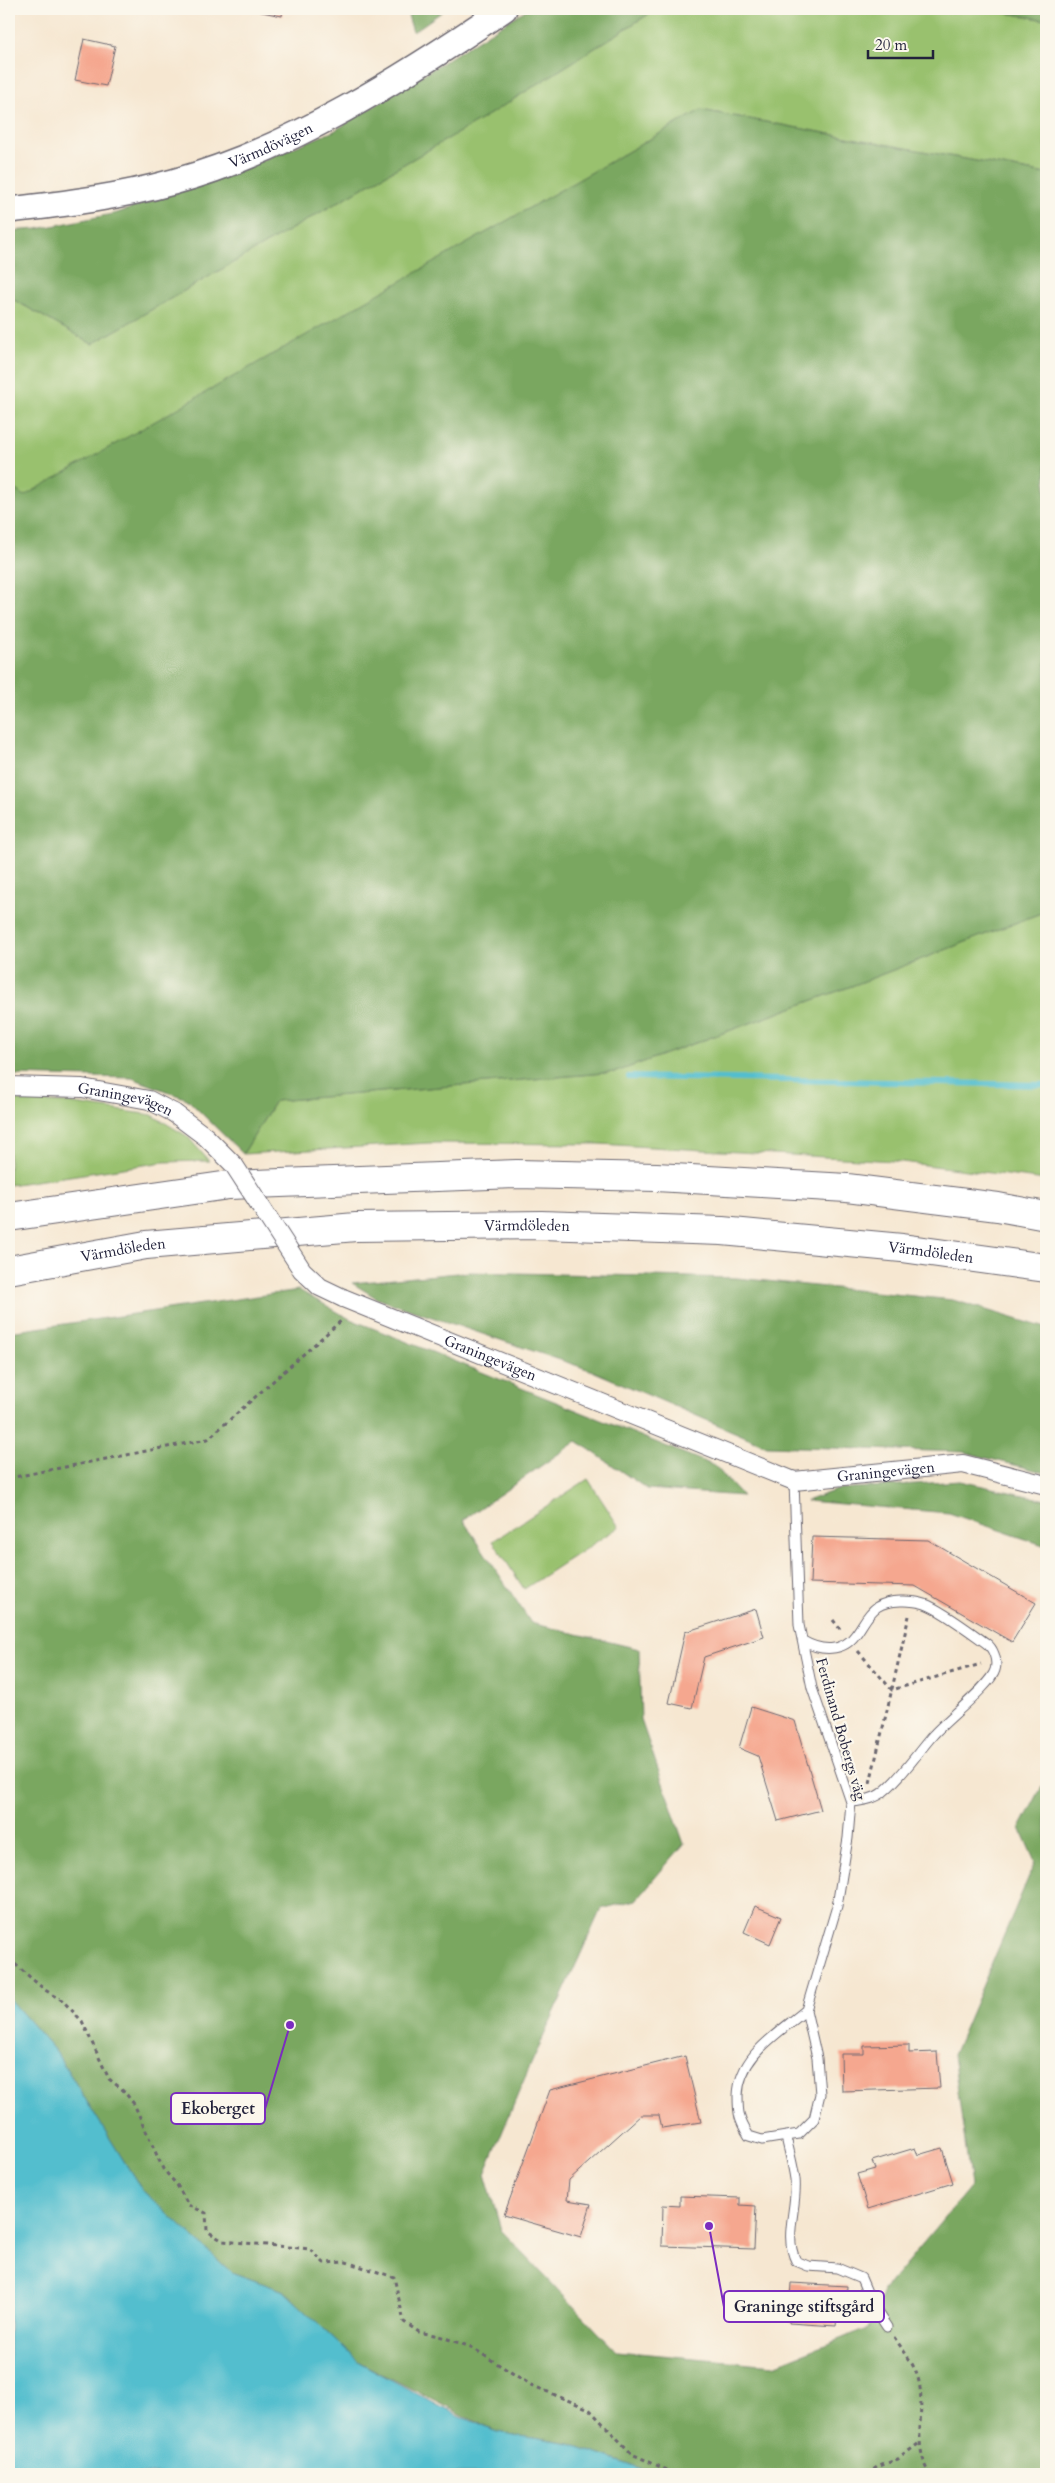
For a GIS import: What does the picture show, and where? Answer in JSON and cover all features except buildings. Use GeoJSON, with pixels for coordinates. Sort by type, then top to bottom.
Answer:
{"type":"FeatureCollection","features":[{"type":"Feature","properties":{"kind":"highway"},"geometry":{"type":"LineString","coordinates":[[9,1217],[229,1185],[517,1174],[656,1177],[847,1188],[998,1207],[1046,1216]]}},
{"type":"Feature","properties":{"kind":"highway","name":"Värmdöleden"},"geometry":{"type":"LineString","coordinates":[[9,1270],[146,1245],[356,1227],[531,1225],[722,1231],[902,1248],[1046,1268]]}},
{"type":"Feature","properties":{"kind":"main road","name":"Värmdövägen"},"geometry":{"type":"LineString","coordinates":[[9,210],[113,196],[174,182],[246,156],[308,128],[360,100],[446,48],[504,9]]}},
{"type":"Feature","properties":{"kind":"street","name":"Graningevägen"},"geometry":{"type":"LineString","coordinates":[[9,1086],[82,1088],[149,1100],[174,1113],[206,1137],[234,1166],[302,1270],[320,1286],[348,1300],[794,1481],[963,1464],[1046,1485]]}},
{"type":"Feature","properties":{"kind":"lane","name":"Ferdinand Bobergs väg"},"geometry":{"type":"LineString","coordinates":[[794,1481],[799,1625],[812,1688],[851,1802],[848,1838],[836,1906],[806,2010]]}},
{"type":"Feature","properties":{"kind":"lane"},"geometry":{"type":"LineString","coordinates":[[802,1641],[814,1648],[827,1650],[856,1636],[866,1618],[878,1606],[912,1602],[927,1605],[988,1644],[996,1660],[995,1670],[988,1681],[942,1725],[883,1793],[866,1800],[851,1802]]}},
{"type":"Feature","properties":{"kind":"lane"},"geometry":{"type":"LineString","coordinates":[[806,2010],[816,2058],[820,2094],[814,2119],[798,2134],[762,2140],[749,2136],[739,2120],[738,2085],[743,2068],[754,2054],[806,2010]]}},
{"type":"Feature","properties":{"kind":"lane"},"geometry":{"type":"LineString","coordinates":[[786,2137],[795,2179],[796,2206],[790,2240],[791,2250],[796,2261],[808,2266],[837,2268],[861,2278],[873,2306],[887,2327]]}},
{"type":"Feature","properties":{"kind":"path"},"geometry":{"type":"LineString","coordinates":[[9,1478],[208,1439],[342,1320],[348,1300]]}},
{"type":"Feature","properties":{"kind":"path"},"geometry":{"type":"LineString","coordinates":[[866,1800],[912,1602]]}},
{"type":"Feature","properties":{"kind":"path"},"geometry":{"type":"LineString","coordinates":[[832,1620],[892,1690]]}},
{"type":"Feature","properties":{"kind":"path"},"geometry":{"type":"LineString","coordinates":[[892,1690],[996,1660]]}},
{"type":"Feature","properties":{"kind":"path"},"geometry":{"type":"LineString","coordinates":[[9,1959],[45,1990],[62,2000],[82,2021],[109,2079],[123,2090],[134,2104],[163,2169],[177,2185],[188,2205],[206,2213],[207,2231],[223,2241],[310,2249],[324,2263],[346,2262],[394,2277],[404,2322],[419,2332],[439,2336],[471,2348],[531,2385],[590,2409],[632,2454],[676,2474]]}},
{"type":"Feature","properties":{"kind":"path"},"geometry":{"type":"LineString","coordinates":[[887,2327],[914,2366],[920,2388],[918,2444],[931,2474]]}},
{"type":"Feature","properties":{"kind":"path"},"geometry":{"type":"LineString","coordinates":[[867,2474],[877,2467],[898,2460],[918,2444]]}},
{"type":"Feature","properties":{"kind":"green space"},"geometry":{"type":"Polygon","coordinates":[[[406,9],[446,9],[413,32],[406,9]]]}},
{"type":"Feature","properties":{"kind":"green space"},"geometry":{"type":"Polygon","coordinates":[[[527,9],[657,9],[482,119],[92,344],[9,297],[9,231],[37,229],[117,213],[221,177],[334,131],[527,9]]]}},
{"type":"Feature","properties":{"kind":"green space"},"geometry":{"type":"Polygon","coordinates":[[[657,9],[984,9],[1046,20],[1046,174],[701,110],[24,497],[9,485],[9,297],[92,344],[482,119],[657,9]]]}},
{"type":"Feature","properties":{"kind":"green space"},"geometry":{"type":"Polygon","coordinates":[[[985,9],[1046,9],[1046,20],[985,9]]]}},
{"type":"Feature","properties":{"kind":"green space"},"geometry":{"type":"Polygon","coordinates":[[[701,110],[1046,174],[1046,911],[849,987],[616,1072],[275,1101],[243,1154],[187,1099],[132,1078],[9,1075],[9,485],[24,496],[701,110]]]}},
{"type":"Feature","properties":{"kind":"green space"},"geometry":{"type":"Polygon","coordinates":[[[1046,911],[1046,1180],[894,1161],[599,1144],[429,1143],[243,1154],[275,1101],[616,1072],[849,987],[1046,911]]]}},
{"type":"Feature","properties":{"kind":"green space"},"geometry":{"type":"Polygon","coordinates":[[[9,1100],[68,1103],[152,1115],[187,1136],[209,1161],[164,1162],[9,1185],[9,1100]]]}},
{"type":"Feature","properties":{"kind":"green space"},"geometry":{"type":"Polygon","coordinates":[[[468,1272],[737,1278],[953,1300],[1046,1328],[1046,1473],[963,1452],[767,1446],[590,1370],[378,1299],[352,1283],[468,1272]]]}},
{"type":"Feature","properties":{"kind":"green space"},"geometry":{"type":"Polygon","coordinates":[[[299,1290],[350,1319],[715,1466],[742,1496],[647,1489],[577,1441],[463,1520],[531,1623],[639,1649],[641,1720],[684,1844],[636,1900],[601,1909],[523,2082],[485,2174],[501,2230],[616,2351],[774,2365],[868,2328],[883,2291],[971,2186],[953,2055],[1035,1862],[1020,1828],[1046,1779],[1046,2474],[654,2474],[570,2444],[496,2432],[359,2362],[284,2291],[231,2272],[142,2190],[56,2052],[9,1998],[9,1332],[299,1290]]]}},
{"type":"Feature","properties":{"kind":"green space"},"geometry":{"type":"Polygon","coordinates":[[[588,1479],[619,1527],[524,1589],[493,1541],[588,1479]]]}},
{"type":"Feature","properties":{"kind":"green space"},"geometry":{"type":"Polygon","coordinates":[[[960,1481],[1046,1500],[1046,1546],[949,1513],[806,1501],[839,1489],[960,1481]]]}},
{"type":"Feature","properties":{"kind":"water"},"geometry":{"type":"Polygon","coordinates":[[[9,1998],[56,2052],[142,2190],[231,2272],[284,2291],[359,2362],[441,2407],[496,2432],[570,2444],[653,2474],[9,2474],[9,1998]]]}},
{"type":"Feature","properties":{"kind":"waterway"},"geometry":{"type":"LineString","coordinates":[[629,1077],[1046,1085]]}},
{"type":"Feature","properties":{"kind":"place","name":"Ekoberget"},"geometry":{"type":"Point","coordinates":[290,2025]}},
{"type":"Feature","properties":{"kind":"place","name":"Graninge stiftsgård"},"geometry":{"type":"Point","coordinates":[709,2226]}}]}
